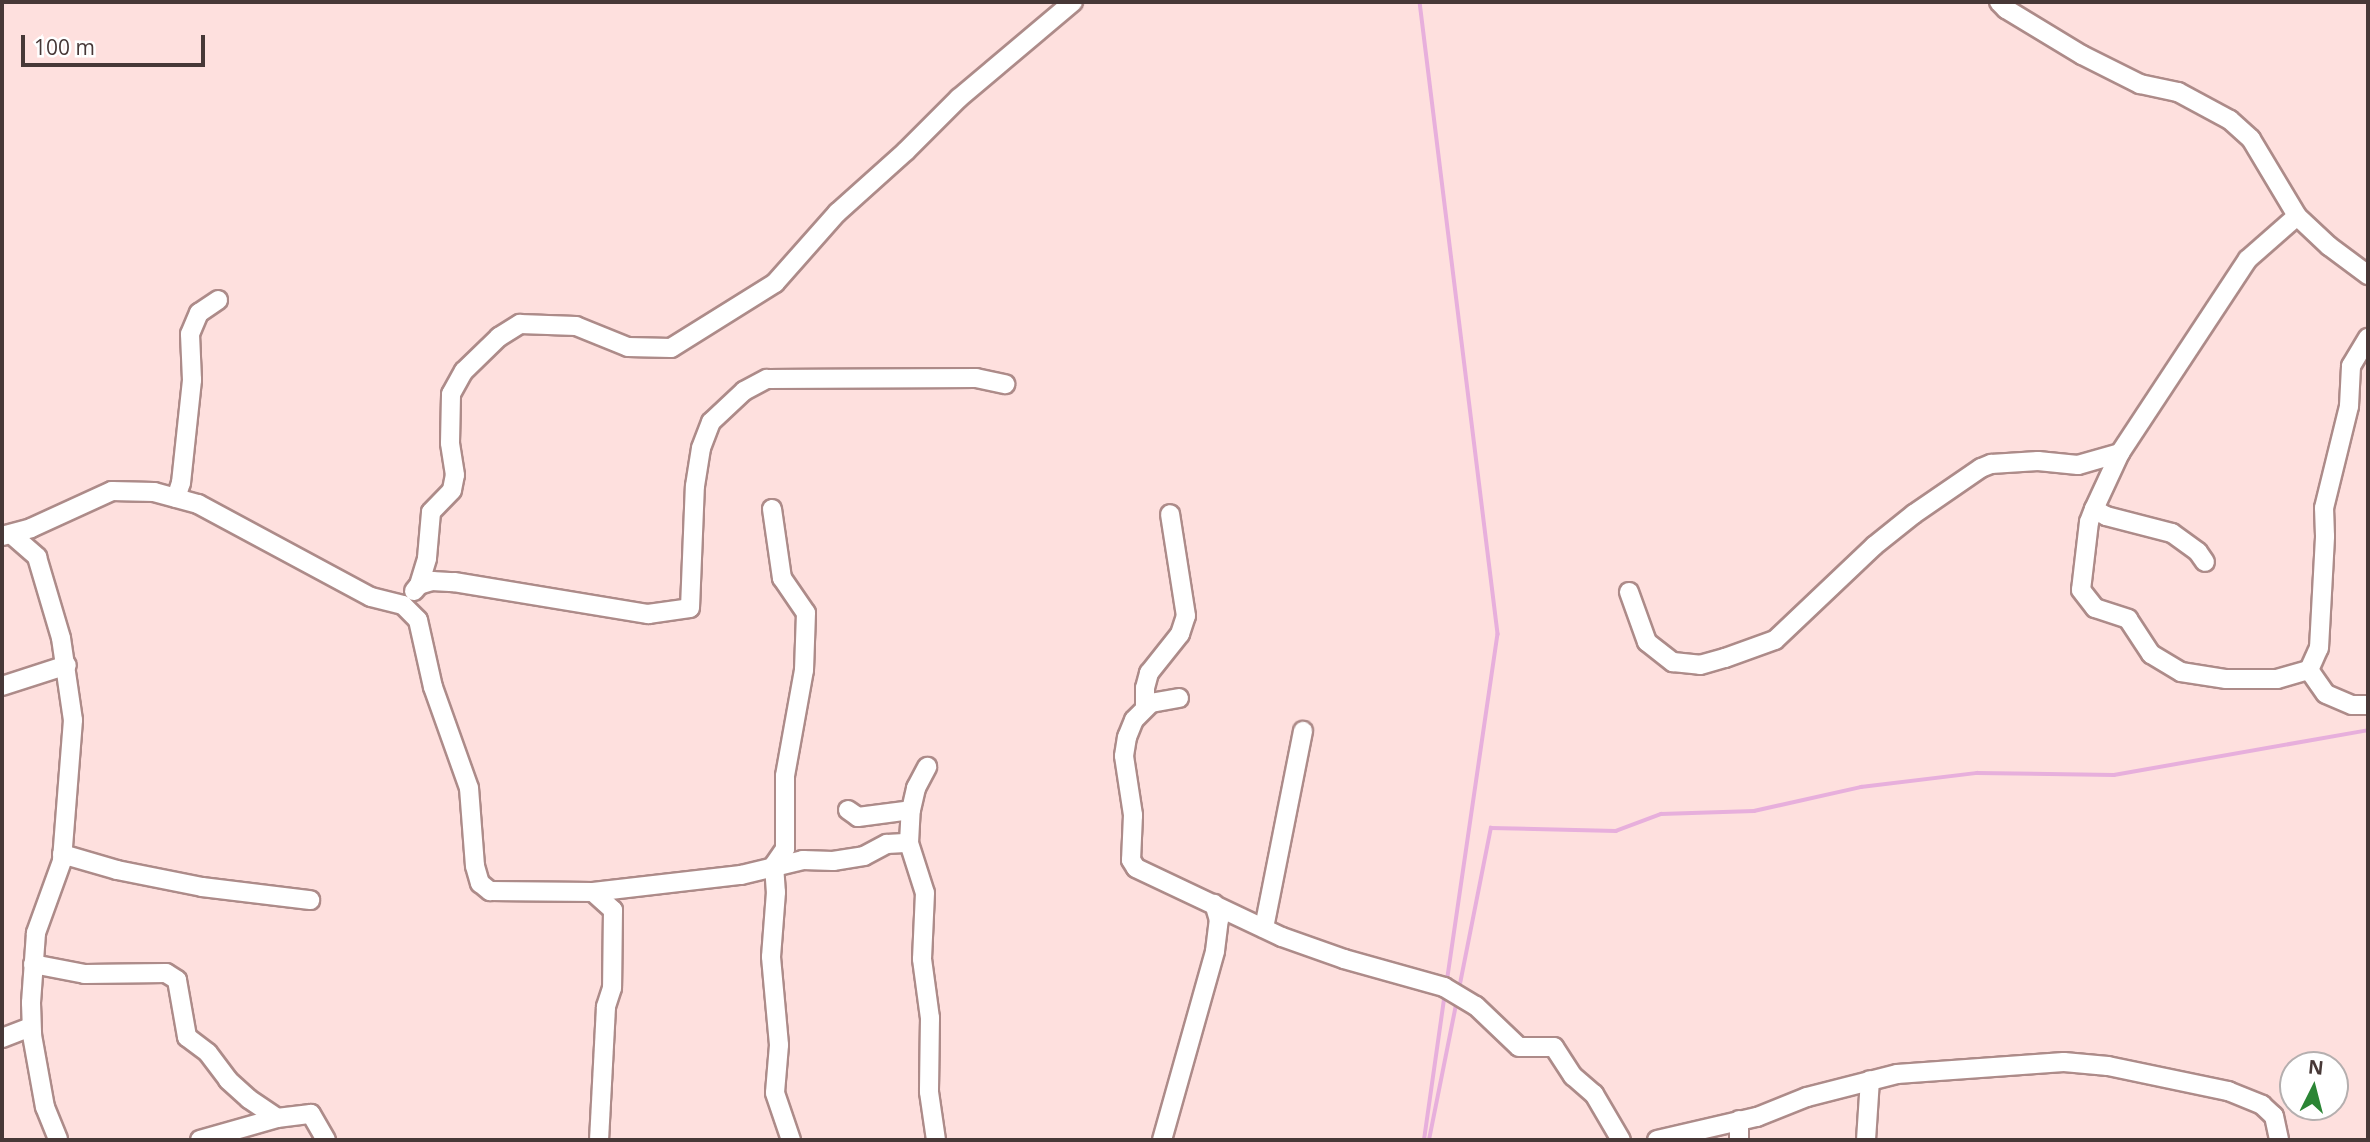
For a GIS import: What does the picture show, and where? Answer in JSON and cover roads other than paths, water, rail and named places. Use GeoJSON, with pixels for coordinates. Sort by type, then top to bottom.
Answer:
{"type":"FeatureCollection","features":[{"type":"Feature","properties":{"kind":"street"},"geometry":{"type":"LineString","coordinates":[[403,605],[419,585],[426,558],[431,512],[452,490],[455,475],[450,443],[451,394],[464,372],[499,337],[520,324],[576,326],[628,347],[671,348],[775,283],[837,213],[906,151],[958,98],[1073,2]]}},
{"type":"Feature","properties":{"kind":"street"},"geometry":{"type":"LineString","coordinates":[[1999,2],[2006,9],[2082,55],[2140,84],[2178,92],[2230,120],[2251,139],[2297,216],[2329,246],[2368,275]]}},
{"type":"Feature","properties":{"kind":"street"},"geometry":{"type":"LineString","coordinates":[[2297,216],[2248,258],[2120,453],[2089,522],[2081,590],[2095,608],[2128,619],[2151,654],[2181,672],[2226,679],[2277,679],[2309,670],[2319,648],[2324,508],[2349,406],[2350,366],[2368,338]]}},
{"type":"Feature","properties":{"kind":"street"},"geometry":{"type":"LineString","coordinates":[[176,498],[181,483],[192,380],[190,334],[199,313],[218,300]]}},
{"type":"Feature","properties":{"kind":"street"},"geometry":{"type":"LineString","coordinates":[[419,585],[432,581],[454,582],[648,614],[690,608],[695,486],[701,448],[711,422],[744,391],[767,379],[976,378],[1005,384]]}},
{"type":"Feature","properties":{"kind":"street"},"geometry":{"type":"LineString","coordinates":[[1629,593],[1647,642],[1673,662],[1700,665],[1725,658],[1775,640],[1884,538],[1981,468],[1991,464],[2038,461],[2078,465],[2120,453]]}},
{"type":"Feature","properties":{"kind":"street"},"geometry":{"type":"LineString","coordinates":[[6,535],[31,528],[112,491],[154,492],[198,504],[371,597],[403,605],[418,620],[433,687],[469,788],[475,866],[480,883],[490,891],[593,892],[741,875],[803,860],[833,861],[864,856],[887,844],[909,843]]}},
{"type":"Feature","properties":{"kind":"street"},"geometry":{"type":"LineString","coordinates":[[772,509],[782,578],[806,613],[804,670],[785,776],[785,849],[774,865],[776,892],[771,957],[779,1045],[775,1093],[790,1140]]}},
{"type":"Feature","properties":{"kind":"street"},"geometry":{"type":"LineString","coordinates":[[2094,509],[2106,516],[2172,533],[2198,552],[2204,562]]}},
{"type":"Feature","properties":{"kind":"street"},"geometry":{"type":"LineString","coordinates":[[1145,708],[1144,688],[1149,673],[1180,634],[1186,616],[1170,514]]}},
{"type":"Feature","properties":{"kind":"street"},"geometry":{"type":"LineString","coordinates":[[6,535],[37,557],[67,665],[73,720],[62,854],[36,933],[33,964],[31,1027],[45,1107],[58,1140]]}},
{"type":"Feature","properties":{"kind":"street"},"geometry":{"type":"LineString","coordinates":[[2,686],[67,665]]}},
{"type":"Feature","properties":{"kind":"street"},"geometry":{"type":"LineString","coordinates":[[2309,670],[2326,694],[2352,705],[2368,705]]}},
{"type":"Feature","properties":{"kind":"street"},"geometry":{"type":"LineString","coordinates":[[1179,698],[1161,699],[1145,708],[1134,720],[1124,756],[1133,816],[1131,860],[1142,874],[1264,928],[1344,959],[1448,989],[1476,1006],[1518,1047],[1554,1047],[1573,1076],[1594,1094],[1621,1140]]}},
{"type":"Feature","properties":{"kind":"street"},"geometry":{"type":"LineString","coordinates":[[1264,928],[1303,731]]}},
{"type":"Feature","properties":{"kind":"street"},"geometry":{"type":"LineString","coordinates":[[926,767],[916,788],[911,810],[909,843],[925,893],[922,959],[930,1018],[929,1092],[935,1116],[936,1140]]}},
{"type":"Feature","properties":{"kind":"street"},"geometry":{"type":"LineString","coordinates":[[848,810],[858,817],[911,810]]}},
{"type":"Feature","properties":{"kind":"street"},"geometry":{"type":"LineString","coordinates":[[62,854],[117,870],[202,887],[310,900]]}},
{"type":"Feature","properties":{"kind":"street"},"geometry":{"type":"LineString","coordinates":[[593,892],[613,911],[612,988],[606,1007],[599,1140]]}},
{"type":"Feature","properties":{"kind":"street"},"geometry":{"type":"LineString","coordinates":[[1162,1140],[1198,1021],[1217,944],[1219,920],[1214,904]]}},
{"type":"Feature","properties":{"kind":"street"},"geometry":{"type":"LineString","coordinates":[[33,964],[85,974],[166,973],[177,980],[187,1037],[208,1053],[228,1080],[249,1099],[277,1118]]}},
{"type":"Feature","properties":{"kind":"street"},"geometry":{"type":"LineString","coordinates":[[2,1038],[31,1027]]}},
{"type":"Feature","properties":{"kind":"street"},"geometry":{"type":"LineString","coordinates":[[1657,1140],[1740,1120],[1870,1080],[1930,1071],[2053,1062],[2108,1066],[2228,1091],[2262,1105],[2274,1116],[2279,1140]]}},
{"type":"Feature","properties":{"kind":"street"},"geometry":{"type":"LineString","coordinates":[[1866,1140],[1870,1080]]}},
{"type":"Feature","properties":{"kind":"street"},"geometry":{"type":"LineString","coordinates":[[200,1140],[277,1118],[311,1114],[326,1140]]}},
{"type":"Feature","properties":{"kind":"street"},"geometry":{"type":"LineString","coordinates":[[1739,1140],[1740,1120]]}},
{"type":"Feature","properties":{"kind":"waterway"},"geometry":{"type":"LineString","coordinates":[[1420,2],[1498,634],[1447,982]]}},
{"type":"Feature","properties":{"kind":"waterway"},"geometry":{"type":"LineString","coordinates":[[1459,989],[1491,828],[1616,831],[1661,814],[1754,811],[1861,787],[1977,773],[2114,775],[2368,730]]}},
{"type":"Feature","properties":{"kind":"waterway"},"geometry":{"type":"LineString","coordinates":[[1424,1140],[1445,993]]}},
{"type":"Feature","properties":{"kind":"waterway"},"geometry":{"type":"LineString","coordinates":[[1429,1140],[1457,1000]]}}]}
